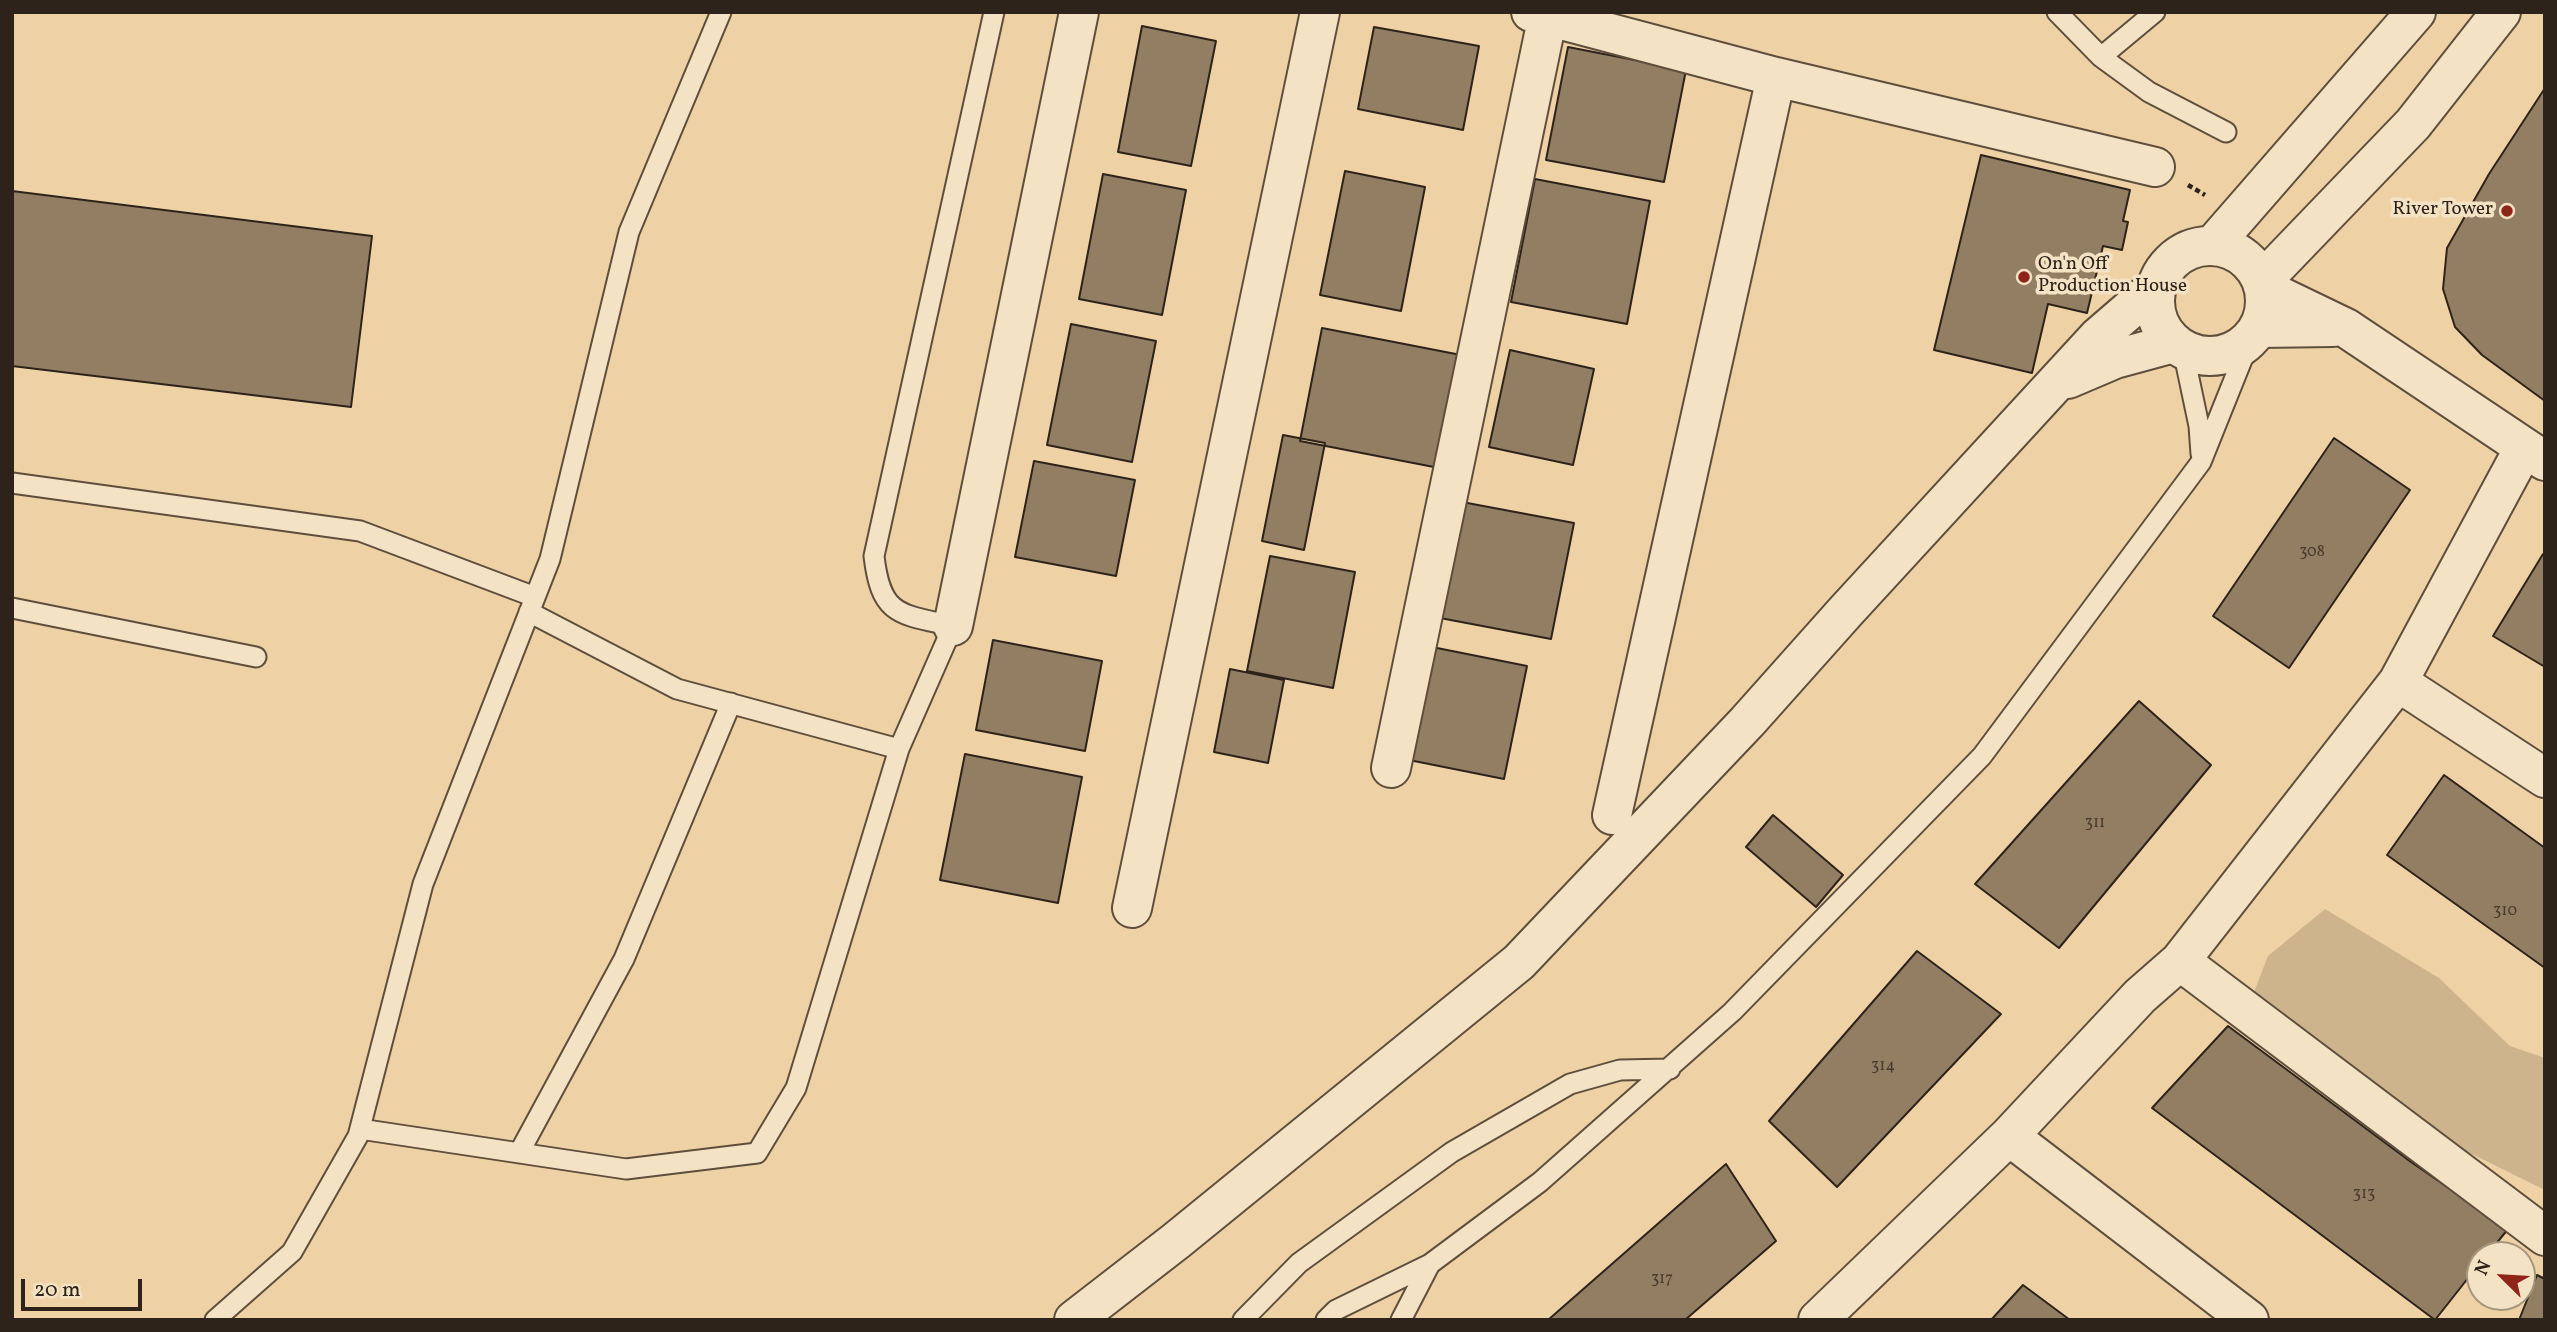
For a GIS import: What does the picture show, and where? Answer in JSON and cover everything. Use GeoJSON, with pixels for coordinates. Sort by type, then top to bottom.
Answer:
{"type":"FeatureCollection","features":[{"type":"Feature","properties":{"kind":"street"},"geometry":{"type":"LineString","coordinates":[[953,626],[1079,12]]}},
{"type":"Feature","properties":{"kind":"street"},"geometry":{"type":"LineString","coordinates":[[1132,908],[1320,12]]}},
{"type":"Feature","properties":{"kind":"street"},"geometry":{"type":"LineString","coordinates":[[2213,245],[2416,12]]}},
{"type":"Feature","properties":{"kind":"street"},"geometry":{"type":"LineString","coordinates":[[2264,285],[2413,124],[2501,12]]}},
{"type":"Feature","properties":{"kind":"street"},"geometry":{"type":"LineString","coordinates":[[1391,768],[1539,14],[1776,77],[2155,167]]}},
{"type":"Feature","properties":{"kind":"street"},"geometry":{"type":"LineString","coordinates":[[1612,815],[1776,77]]}},
{"type":"Feature","properties":{"kind":"street"},"geometry":{"type":"LineString","coordinates":[[2213,245],[2229,248],[2244,256],[2255,267],[2264,285],[2266,306],[2255,334],[2238,349],[2214,357],[2193,354],[2178,346],[2166,335],[2155,312],[2157,286],[2164,269],[2178,256],[2194,247],[2213,245]]}},
{"type":"Feature","properties":{"kind":"street"},"geometry":{"type":"LineString","coordinates":[[1818,1320],[2008,1136],[2140,996],[2180,961],[2398,682],[2534,455],[2346,328],[2264,285]]}},
{"type":"Feature","properties":{"kind":"street"},"geometry":{"type":"LineString","coordinates":[[1074,1320],[1176,1241],[1519,962],[1738,732],[2098,337],[2157,286]]}},
{"type":"Feature","properties":{"kind":"street"},"geometry":{"type":"LineString","coordinates":[[2255,334],[2346,328]]}},
{"type":"Feature","properties":{"kind":"street"},"geometry":{"type":"LineString","coordinates":[[2056,384],[2115,359],[2178,346]]}},
{"type":"Feature","properties":{"kind":"street"},"geometry":{"type":"LineString","coordinates":[[2398,682],[2545,778]]}},
{"type":"Feature","properties":{"kind":"street"},"geometry":{"type":"LineString","coordinates":[[2180,961],[2545,1236]]}},
{"type":"Feature","properties":{"kind":"street"},"geometry":{"type":"LineString","coordinates":[[2008,1136],[2249,1320]]}},
{"type":"Feature","properties":{"kind":"lane"},"geometry":{"type":"LineString","coordinates":[[215,1320],[292,1252],[358,1136],[423,884],[550,559],[629,232],[721,12]]}},
{"type":"Feature","properties":{"kind":"lane"},"geometry":{"type":"LineString","coordinates":[[360,1129],[626,1169],[757,1153],[796,1088],[899,749],[953,626],[909,617],[888,605],[877,580],[874,556],[994,12]]}},
{"type":"Feature","properties":{"kind":"lane"},"geometry":{"type":"LineString","coordinates":[[2057,12],[2101,57],[2149,92],[2226,131]]}},
{"type":"Feature","properties":{"kind":"lane"},"geometry":{"type":"LineString","coordinates":[[2101,57],[2155,12]]}},
{"type":"Feature","properties":{"kind":"lane"},"geometry":{"type":"LineString","coordinates":[[1326,1320],[1336,1310],[1430,1264],[1540,1182],[1732,1012],[1982,756],[2201,462],[2255,334]]}},
{"type":"Feature","properties":{"kind":"lane"},"geometry":{"type":"LineString","coordinates":[[2178,346],[2199,426],[2201,462]]}},
{"type":"Feature","properties":{"kind":"lane"},"geometry":{"type":"LineString","coordinates":[[12,483],[360,531],[532,605],[677,689],[899,749]]}},
{"type":"Feature","properties":{"kind":"lane"},"geometry":{"type":"LineString","coordinates":[[12,608],[256,657]]}},
{"type":"Feature","properties":{"kind":"lane"},"geometry":{"type":"LineString","coordinates":[[519,1153],[624,959],[731,704]]}},
{"type":"Feature","properties":{"kind":"lane"},"geometry":{"type":"LineString","coordinates":[[1243,1320],[1299,1263],[1452,1152],[1570,1084],[1620,1070],[1670,1069]]}},
{"type":"Feature","properties":{"kind":"lane"},"geometry":{"type":"LineString","coordinates":[[1401,1320],[1430,1264]]}},
{"type":"Feature","properties":{"kind":"shaded area"},"geometry":{"type":"Polygon","coordinates":[[[2325,909],[2439,978],[2510,1046],[2545,1058],[2545,1190],[2419,1128],[2252,997],[2268,956],[2325,909]]]}},
{"type":"Feature","properties":{"kind":"building"},"geometry":{"type":"Polygon","coordinates":[[[1142,26],[1216,41],[1191,166],[1118,152],[1142,26]]]}},
{"type":"Feature","properties":{"kind":"building"},"geometry":{"type":"Polygon","coordinates":[[[1374,27],[1479,46],[1463,130],[1358,109],[1374,27]]]}},
{"type":"Feature","properties":{"kind":"building"},"geometry":{"type":"Polygon","coordinates":[[[1568,47],[1686,70],[1664,182],[1546,160],[1568,47]]]}},
{"type":"Feature","properties":{"kind":"building","name":"River Tower"},"geometry":{"type":"Polygon","coordinates":[[[2545,88],[2545,401],[2482,355],[2455,327],[2443,289],[2447,248],[2489,174],[2545,88]]]}},
{"type":"Feature","properties":{"kind":"building","name":"On'n Off Production House"},"geometry":{"type":"Polygon","coordinates":[[[1981,155],[2130,190],[2123,221],[2128,222],[2122,250],[2103,246],[2087,313],[2048,304],[2032,373],[1934,350],[1981,155]]]}},
{"type":"Feature","properties":{"kind":"building"},"geometry":{"type":"Polygon","coordinates":[[[1345,171],[1425,187],[1401,311],[1320,295],[1345,171]]]}},
{"type":"Feature","properties":{"kind":"building"},"geometry":{"type":"Polygon","coordinates":[[[1103,174],[1186,190],[1162,315],[1079,299],[1103,174]]]}},
{"type":"Feature","properties":{"kind":"building"},"geometry":{"type":"Polygon","coordinates":[[[1535,179],[1650,201],[1627,324],[1511,302],[1535,179]]]}},
{"type":"Feature","properties":{"kind":"building"},"geometry":{"type":"Polygon","coordinates":[[[12,191],[372,236],[351,407],[12,366],[12,191]]]}},
{"type":"Feature","properties":{"kind":"building"},"geometry":{"type":"Polygon","coordinates":[[[1071,324],[1156,341],[1132,462],[1047,445],[1071,324]]]}},
{"type":"Feature","properties":{"kind":"building"},"geometry":{"type":"Polygon","coordinates":[[[1322,328],[1461,355],[1439,468],[1300,441],[1322,328]]]}},
{"type":"Feature","properties":{"kind":"building"},"geometry":{"type":"Polygon","coordinates":[[[1510,350],[1594,369],[1573,465],[1489,447],[1510,350]]]}},
{"type":"Feature","properties":{"kind":"building"},"geometry":{"type":"Polygon","coordinates":[[[1283,435],[1325,443],[1304,550],[1262,541],[1283,435]]]}},
{"type":"Feature","properties":{"kind":"building"},"geometry":{"type":"Polygon","coordinates":[[[2334,438],[2410,490],[2289,668],[2213,616],[2334,438]]]}},
{"type":"Feature","properties":{"kind":"building"},"geometry":{"type":"Polygon","coordinates":[[[1034,461],[1135,480],[1116,576],[1015,557],[1034,461]]]}},
{"type":"Feature","properties":{"kind":"building"},"geometry":{"type":"Polygon","coordinates":[[[1462,502],[1574,523],[1551,639],[1440,618],[1462,502]]]}},
{"type":"Feature","properties":{"kind":"building"},"geometry":{"type":"Polygon","coordinates":[[[2545,554],[2545,667],[2493,636],[2545,554]]]}},
{"type":"Feature","properties":{"kind":"building"},"geometry":{"type":"Polygon","coordinates":[[[1270,556],[1355,572],[1333,688],[1247,671],[1270,556]]]}},
{"type":"Feature","properties":{"kind":"building"},"geometry":{"type":"Polygon","coordinates":[[[993,640],[1102,661],[1085,751],[976,730],[993,640]]]}},
{"type":"Feature","properties":{"kind":"building"},"geometry":{"type":"Polygon","coordinates":[[[1427,646],[1527,666],[1504,779],[1404,759],[1427,646]]]}},
{"type":"Feature","properties":{"kind":"building"},"geometry":{"type":"Polygon","coordinates":[[[1230,669],[1284,680],[1268,763],[1214,752],[1230,669]]]}},
{"type":"Feature","properties":{"kind":"building"},"geometry":{"type":"Polygon","coordinates":[[[2139,701],[2211,765],[2059,948],[1975,884],[2139,701]]]}},
{"type":"Feature","properties":{"kind":"building"},"geometry":{"type":"Polygon","coordinates":[[[965,754],[1082,777],[1058,903],[940,880],[965,754]]]}},
{"type":"Feature","properties":{"kind":"building"},"geometry":{"type":"Polygon","coordinates":[[[2444,775],[2545,848],[2545,968],[2387,855],[2444,775]]]}},
{"type":"Feature","properties":{"kind":"building"},"geometry":{"type":"Polygon","coordinates":[[[1773,815],[1843,875],[1816,907],[1746,847],[1773,815]]]}},
{"type":"Feature","properties":{"kind":"building"},"geometry":{"type":"Polygon","coordinates":[[[1917,951],[2001,1014],[1837,1187],[1769,1121],[1917,951]]]}},
{"type":"Feature","properties":{"kind":"building"},"geometry":{"type":"Polygon","coordinates":[[[2228,1026],[2411,1162],[2508,1229],[2498,1241],[2466,1241],[2466,1281],[2435,1320],[2152,1108],[2228,1026]]]}},
{"type":"Feature","properties":{"kind":"building"},"geometry":{"type":"Polygon","coordinates":[[[1726,1164],[1776,1241],[1685,1320],[1548,1320],[1726,1164]]]}},
{"type":"Feature","properties":{"kind":"building"},"geometry":{"type":"Polygon","coordinates":[[[2537,1275],[2545,1279],[2545,1320],[2519,1320],[2523,1311],[2536,1311],[2537,1275]]]}},
{"type":"Feature","properties":{"kind":"building"},"geometry":{"type":"Polygon","coordinates":[[[2023,1285],[2070,1320],[1991,1320],[2023,1285]]]}},
{"type":"Feature","properties":{"kind":"place","name":"River Tower"},"geometry":{"type":"Point","coordinates":[2507,211]}},
{"type":"Feature","properties":{"kind":"place","name":"On'n Off Production House"},"geometry":{"type":"Point","coordinates":[2024,277]}}]}
